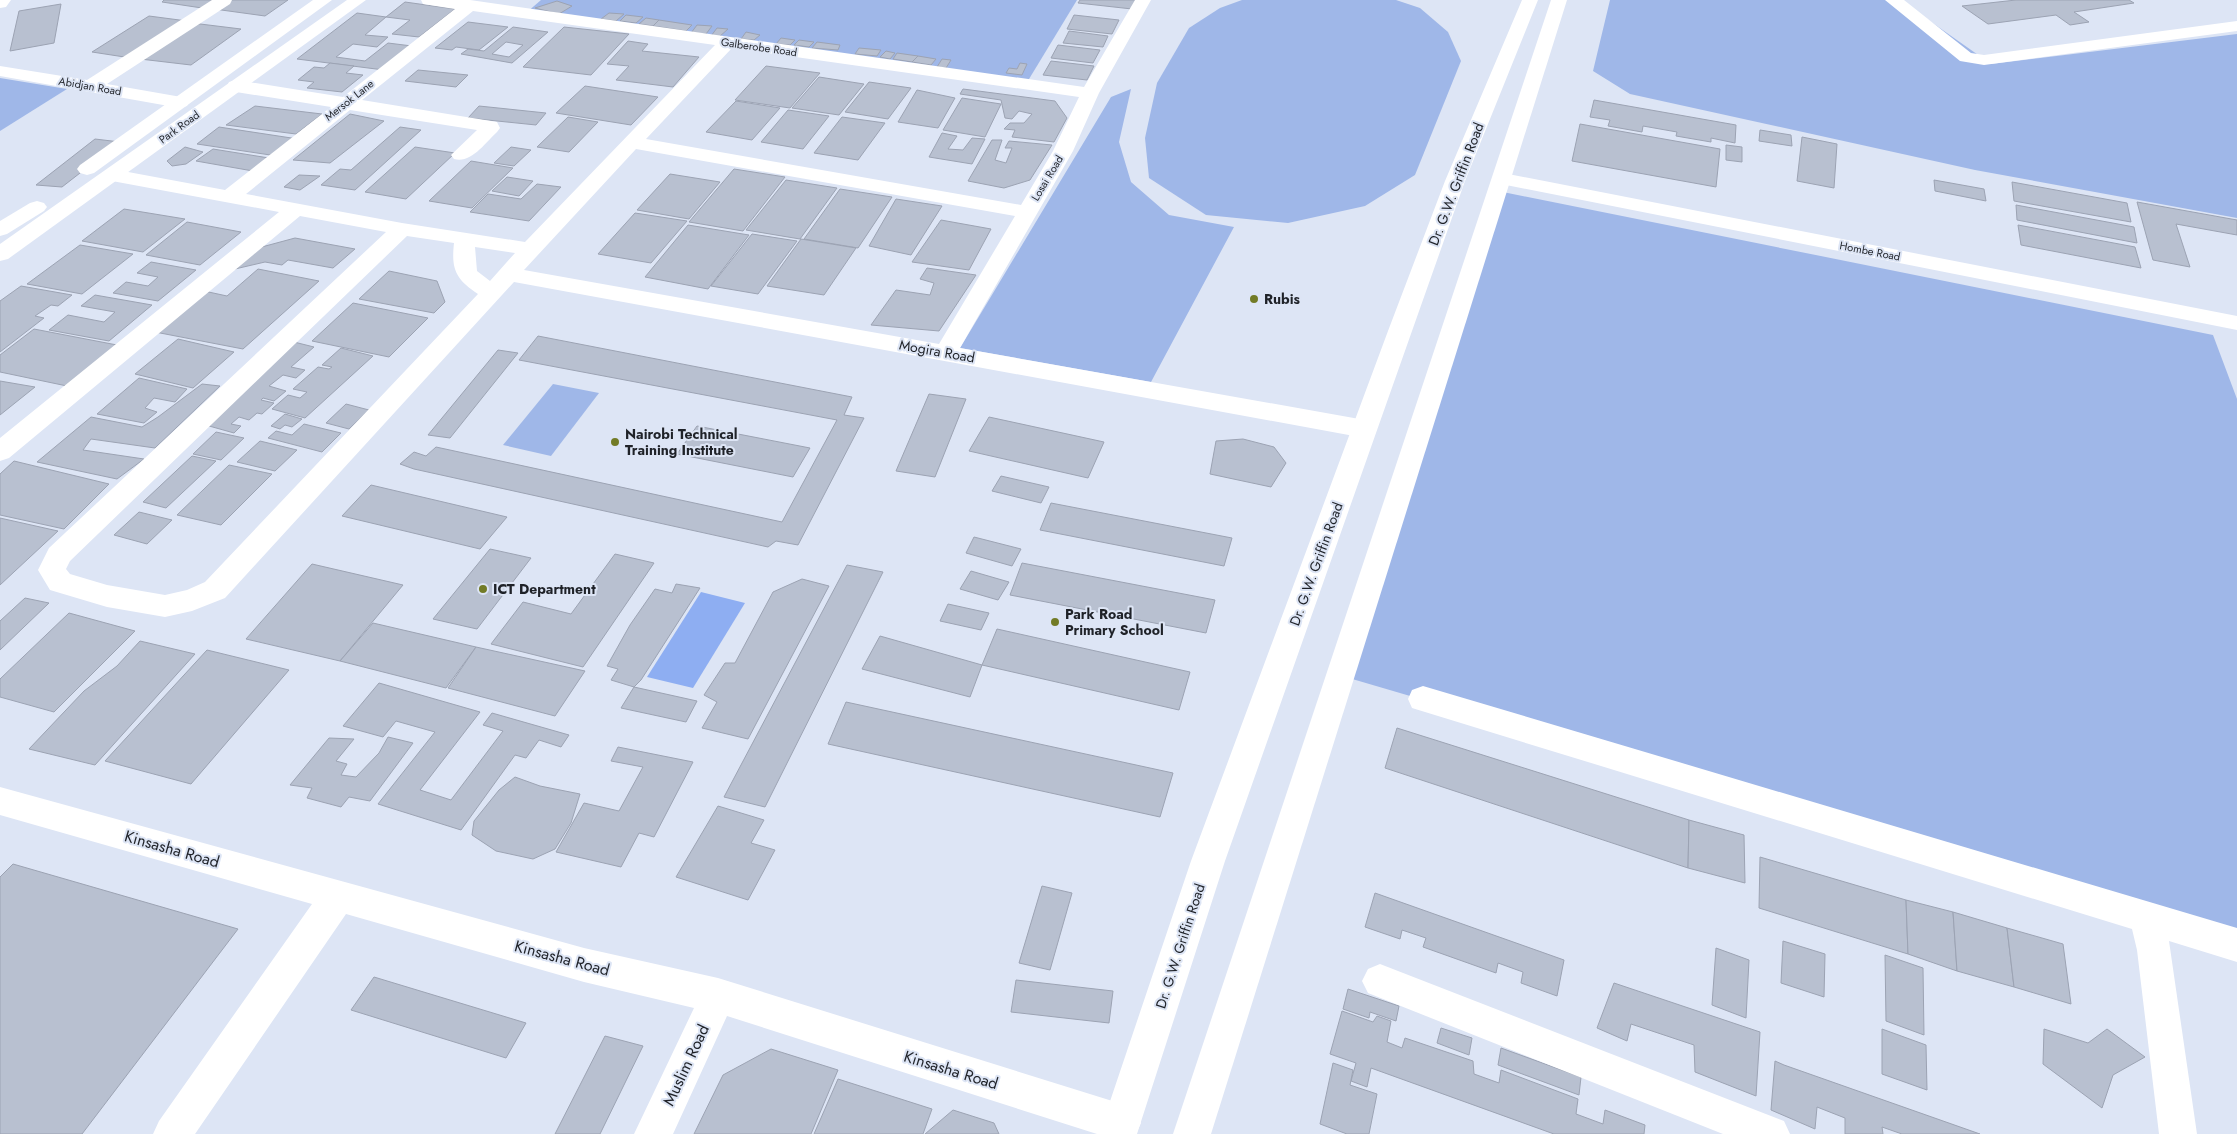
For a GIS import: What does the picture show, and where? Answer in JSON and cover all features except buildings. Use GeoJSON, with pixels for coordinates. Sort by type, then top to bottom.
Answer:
{"type":"FeatureCollection","features":[{"type":"Feature","properties":{"kind":"street"},"geometry":{"type":"LineString","coordinates":[[0,3],[3,0]]}},
{"type":"Feature","properties":{"kind":"street"},"geometry":{"type":"LineString","coordinates":[[91,86],[224,0]]}},
{"type":"Feature","properties":{"kind":"street","name":"Park Road"},"geometry":{"type":"LineString","coordinates":[[0,230],[50,198],[180,102],[324,0]]}},
{"type":"Feature","properties":{"kind":"street","name":"Park Road"},"geometry":{"type":"LineString","coordinates":[[0,254],[358,0]]}},
{"type":"Feature","properties":{"kind":"street","name":"Galberobe Road"},"geometry":{"type":"LineString","coordinates":[[429,0],[464,3],[1090,93]]}},
{"type":"Feature","properties":{"kind":"street"},"geometry":{"type":"LineString","coordinates":[[526,13],[541,0]]}},
{"type":"Feature","properties":{"kind":"street","name":"Losai Road"},"geometry":{"type":"LineString","coordinates":[[945,353],[1067,143],[1090,93],[1143,0]]}},
{"type":"Feature","properties":{"kind":"street","name":"Dr. G.W. Griffin Road"},"geometry":{"type":"LineString","coordinates":[[1120,1129],[1208,861],[1455,181],[1530,0]]}},
{"type":"Feature","properties":{"kind":"street"},"geometry":{"type":"LineString","coordinates":[[1192,1134],[1559,0]]}},
{"type":"Feature","properties":{"kind":"street"},"geometry":{"type":"LineString","coordinates":[[1893,0],[1966,57],[1974,60],[2237,26]]}},
{"type":"Feature","properties":{"kind":"street","name":"Mersok Lane"},"geometry":{"type":"LineString","coordinates":[[230,196],[464,3]]}},
{"type":"Feature","properties":{"kind":"street"},"geometry":{"type":"LineString","coordinates":[[402,228],[59,555],[52,570],[60,582],[107,596],[165,606],[192,600],[215,590],[509,274],[530,249],[728,42]]}},
{"type":"Feature","properties":{"kind":"street","name":"Abidjan Road"},"geometry":{"type":"LineString","coordinates":[[0,71],[180,102]]}},
{"type":"Feature","properties":{"kind":"street"},"geometry":{"type":"LineString","coordinates":[[236,86],[342,105],[490,126],[461,155]]}},
{"type":"Feature","properties":{"kind":"street"},"geometry":{"type":"LineString","coordinates":[[633,143],[1027,212]]}},
{"type":"Feature","properties":{"kind":"street"},"geometry":{"type":"LineString","coordinates":[[112,175],[402,228],[530,249]]}},
{"type":"Feature","properties":{"kind":"street","name":"Hombe Road"},"geometry":{"type":"LineString","coordinates":[[1502,179],[2237,323]]}},
{"type":"Feature","properties":{"kind":"street"},"geometry":{"type":"LineString","coordinates":[[0,452],[296,208]]}},
{"type":"Feature","properties":{"kind":"street"},"geometry":{"type":"LineString","coordinates":[[465,238],[463,262],[465,272],[469,278],[491,292]]}},
{"type":"Feature","properties":{"kind":"street","name":"Mogira Road"},"geometry":{"type":"LineString","coordinates":[[509,274],[1365,429]]}},
{"type":"Feature","properties":{"kind":"street"},"geometry":{"type":"LineString","coordinates":[[1424,699],[2147,919],[2237,944]]}},
{"type":"Feature","properties":{"kind":"street","name":"Kinsasha Road"},"geometry":{"type":"LineString","coordinates":[[0,802],[339,895],[584,966],[718,996],[1120,1129]]}},
{"type":"Feature","properties":{"kind":"street"},"geometry":{"type":"LineString","coordinates":[[172,1134],[339,895]]}},
{"type":"Feature","properties":{"kind":"street"},"geometry":{"type":"LineString","coordinates":[[2147,919],[2154,950],[2178,1134]]}},
{"type":"Feature","properties":{"kind":"street"},"geometry":{"type":"LineString","coordinates":[[1380,981],[1771,1134]]}},
{"type":"Feature","properties":{"kind":"street","name":"Muslim Road"},"geometry":{"type":"LineString","coordinates":[[653,1134],[718,996]]}},
{"type":"Feature","properties":{"kind":"shaded area"},"geometry":{"type":"Polygon","coordinates":[[[541,0],[1077,0],[1026,84],[526,13],[541,0]]]}},
{"type":"Feature","properties":{"kind":"shaded area"},"geometry":{"type":"Polygon","coordinates":[[[1242,0],[1396,0],[1420,8],[1448,32],[1461,61],[1415,175],[1365,206],[1288,223],[1206,215],[1149,178],[1145,138],[1157,83],[1189,28],[1220,8],[1242,0]]]}},
{"type":"Feature","properties":{"kind":"shaded area"},"geometry":{"type":"Polygon","coordinates":[[[1610,0],[1900,0],[1991,64],[2237,34],[2237,218],[1975,170],[1630,94],[1593,71],[1610,0]]]}},
{"type":"Feature","properties":{"kind":"shaded area"},"geometry":{"type":"Polygon","coordinates":[[[0,78],[67,89],[0,131],[0,78]]]}},
{"type":"Feature","properties":{"kind":"shaded area"},"geometry":{"type":"Polygon","coordinates":[[[1131,89],[1119,142],[1131,182],[1169,215],[1234,227],[1151,382],[960,348],[1111,97],[1131,89]]]}},
{"type":"Feature","properties":{"kind":"shaded area"},"geometry":{"type":"Polygon","coordinates":[[[1498,191],[2213,335],[2237,399],[2237,939],[1342,676],[1498,191]]]}},
{"type":"Feature","properties":{"kind":"shaded area"},"geometry":{"type":"Polygon","coordinates":[[[553,384],[599,393],[551,456],[503,445],[553,384]]]}},
{"type":"Feature","properties":{"kind":"shaded area"},"geometry":{"type":"Polygon","coordinates":[[[701,592],[745,603],[693,688],[647,677],[701,592]]]}},
{"type":"Feature","properties":{"kind":"place","name":"Rubis"},"geometry":{"type":"Point","coordinates":[1254,299]}},
{"type":"Feature","properties":{"kind":"place","name":"Nairobi Technical Training Institute"},"geometry":{"type":"Point","coordinates":[615,442]}},
{"type":"Feature","properties":{"kind":"place","name":"ICT Department"},"geometry":{"type":"Point","coordinates":[483,589]}},
{"type":"Feature","properties":{"kind":"place","name":"Park Road Primary School"},"geometry":{"type":"Point","coordinates":[1055,622]}}]}
